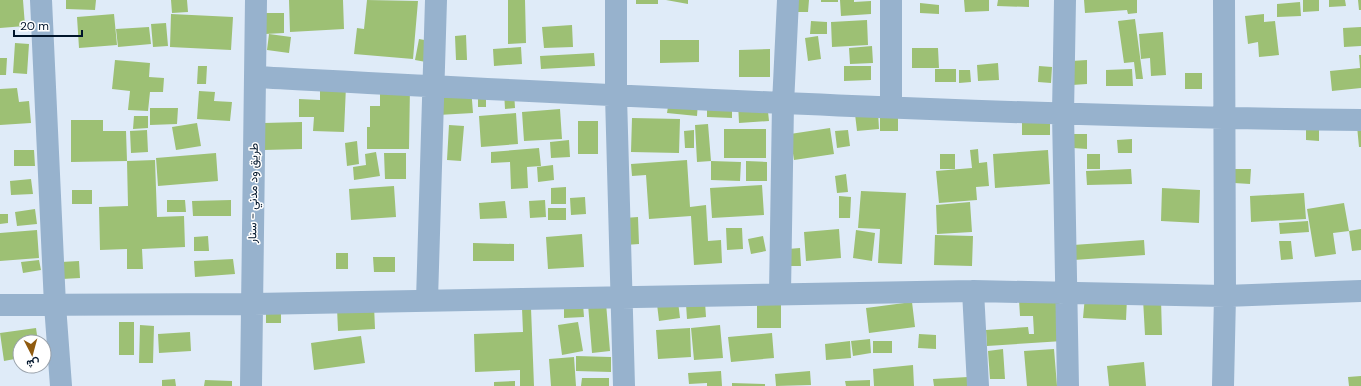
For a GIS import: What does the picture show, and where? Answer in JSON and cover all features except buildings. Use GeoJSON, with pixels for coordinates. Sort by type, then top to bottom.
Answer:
{"type":"FeatureCollection","features":[{"type":"Feature","properties":{"kind":"street"},"geometry":{"type":"LineString","coordinates":[[41,0],[54,305],[61,386]]}},
{"type":"Feature","properties":{"kind":"street","name":"طريق ود مدني - سنار"},"geometry":{"type":"LineString","coordinates":[[250,386],[256,0]]}},
{"type":"Feature","properties":{"kind":"street"},"geometry":{"type":"LineString","coordinates":[[427,300],[436,0]]}},
{"type":"Feature","properties":{"kind":"street"},"geometry":{"type":"LineString","coordinates":[[616,0],[616,96],[624,386]]}},
{"type":"Feature","properties":{"kind":"street"},"geometry":{"type":"LineString","coordinates":[[780,293],[783,104],[788,0]]}},
{"type":"Feature","properties":{"kind":"street"},"geometry":{"type":"LineString","coordinates":[[891,0],[891,107]]}},
{"type":"Feature","properties":{"kind":"street"},"geometry":{"type":"LineString","coordinates":[[1066,0],[1063,113],[1068,386]]}},
{"type":"Feature","properties":{"kind":"street"},"geometry":{"type":"LineString","coordinates":[[1223,386],[1225,296],[1223,119],[1224,0]]}},
{"type":"Feature","properties":{"kind":"street"},"geometry":{"type":"LineString","coordinates":[[255,77],[783,104],[1223,119],[1361,120]]}},
{"type":"Feature","properties":{"kind":"street"},"geometry":{"type":"LineString","coordinates":[[0,306],[251,304],[973,290],[1066,291],[1225,296],[1361,291]]}},
{"type":"Feature","properties":{"kind":"street"},"geometry":{"type":"LineString","coordinates":[[973,290],[978,386]]}}]}
